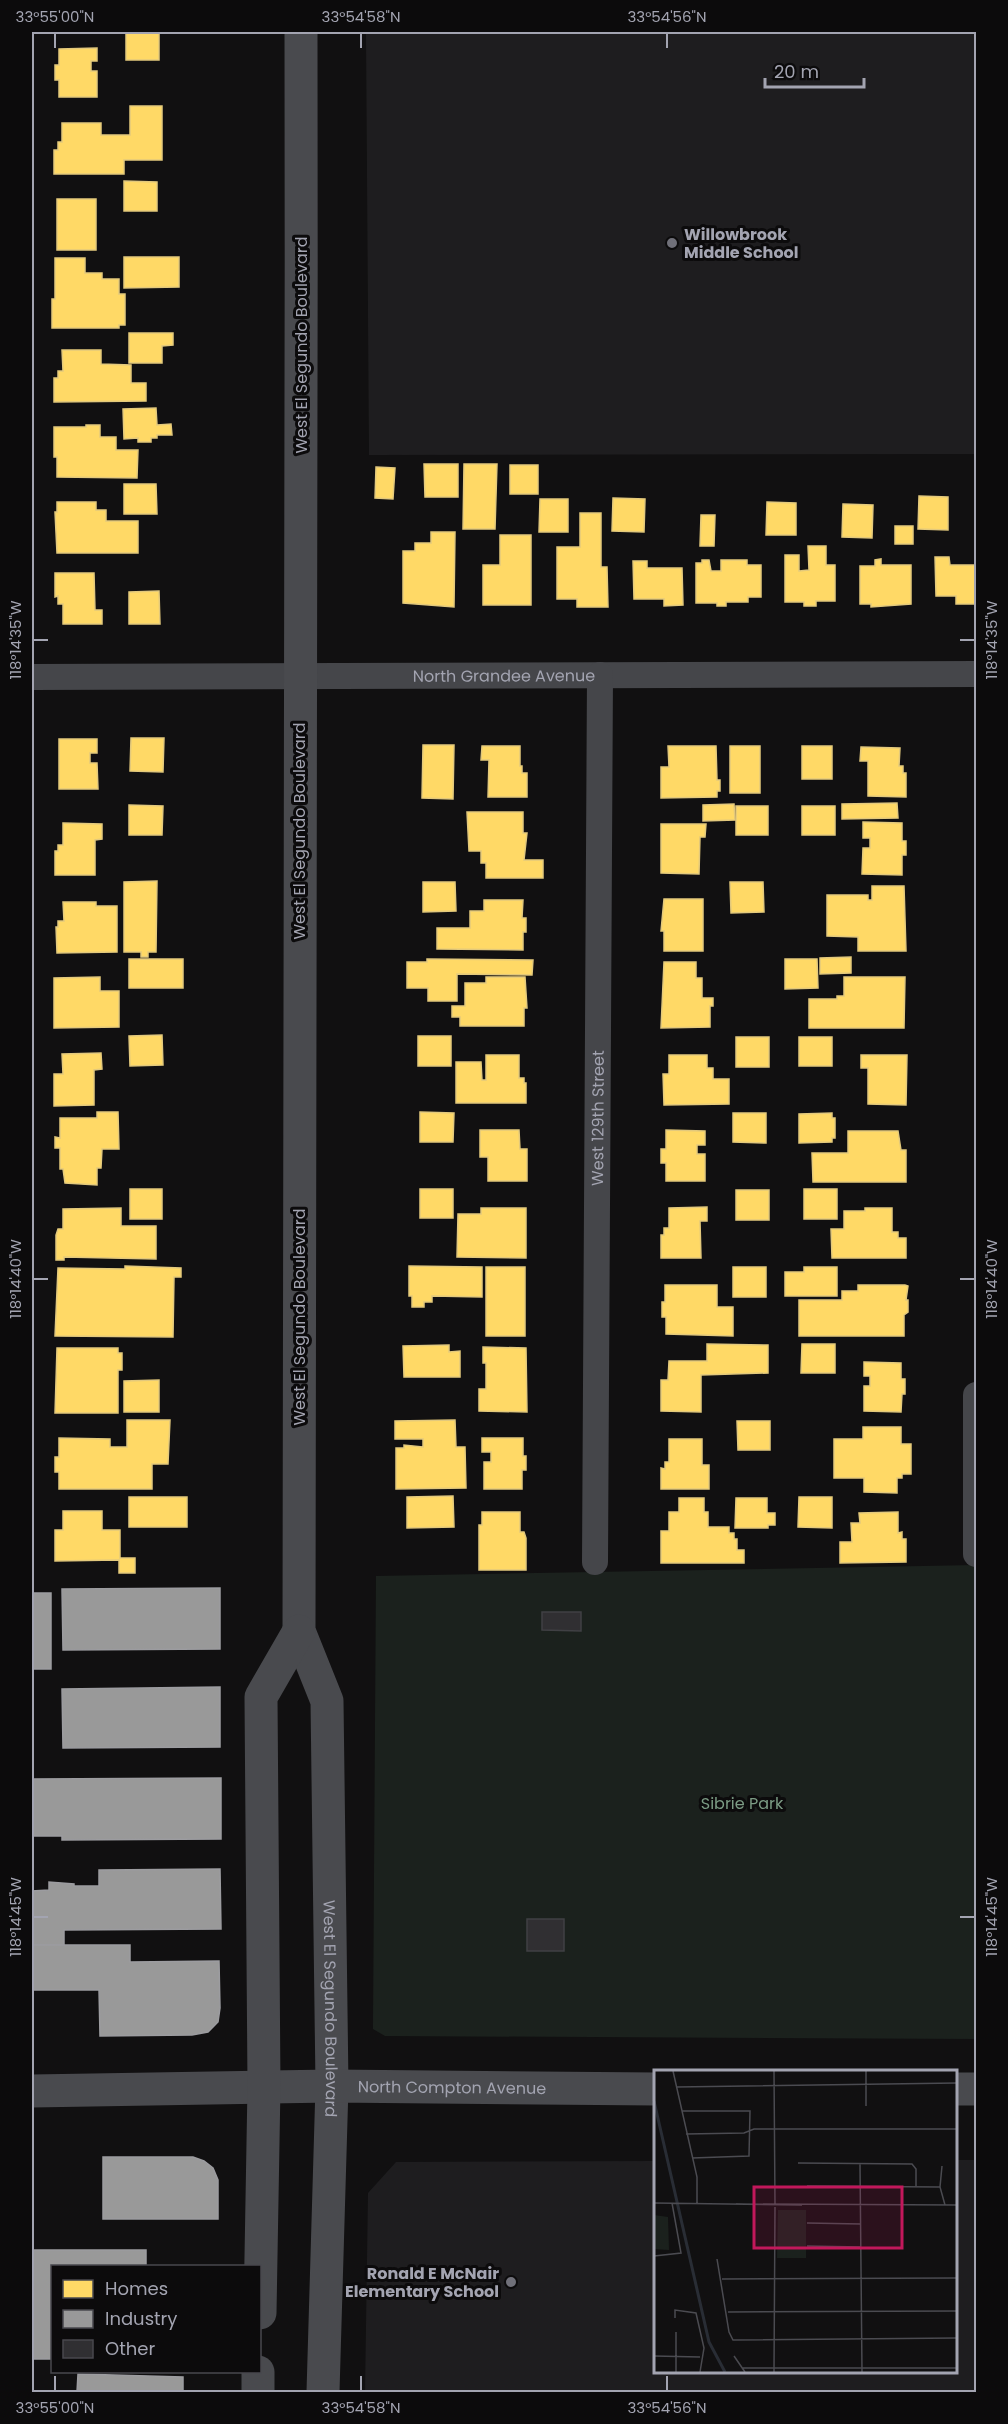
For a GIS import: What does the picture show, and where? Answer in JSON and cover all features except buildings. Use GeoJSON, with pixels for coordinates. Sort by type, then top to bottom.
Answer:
{"type":"FeatureCollection","features":[{"type":"Feature","properties":{"kind":"main road","name":"West El Segundo Boulevard"},"geometry":{"type":"LineString","coordinates":[[301,32],[299,1631],[327,1701],[332,2086],[323,2392]]}},
{"type":"Feature","properties":{"kind":"main road","name":"West El Segundo Boulevard"},"geometry":{"type":"LineString","coordinates":[[261,2265],[264,2086],[261,1697],[299,1631]]}},
{"type":"Feature","properties":{"kind":"main road","name":"North Compton Avenue"},"geometry":{"type":"LineString","coordinates":[[32,2091],[264,2086],[654,2089]]}},
{"type":"Feature","properties":{"kind":"main road"},"geometry":{"type":"LineString","coordinates":[[957,2089],[976,2089]]}},
{"type":"Feature","properties":{"kind":"main road"},"geometry":{"type":"LineString","coordinates":[[258,2373],[258,2392]]}},
{"type":"Feature","properties":{"kind":"street","name":"North Grandee Avenue"},"geometry":{"type":"LineString","coordinates":[[32,677],[976,674]]}},
{"type":"Feature","properties":{"kind":"street","name":"West 129th Street"},"geometry":{"type":"LineString","coordinates":[[595,1562],[600,675]]}},
{"type":"Feature","properties":{"kind":"street"},"geometry":{"type":"LineString","coordinates":[[976,1395],[976,1554]]}},
{"type":"Feature","properties":{"kind":"shaded area","name":"Willowbrook Middle School"},"geometry":{"type":"Polygon","coordinates":[[[366,32],[976,32],[976,454],[369,455],[366,32]]]}},
{"type":"Feature","properties":{"kind":"shaded area","name":"Ronald E McNair Elementary School"},"geometry":{"type":"Polygon","coordinates":[[[957,2160],[976,2160],[976,2392],[365,2392],[368,2193],[396,2162],[654,2161],[654,2373],[957,2373],[957,2160]]]}},
{"type":"Feature","properties":{"kind":"green space","name":"Sibrie Park"},"geometry":{"type":"Polygon","coordinates":[[[976,1565],[976,2039],[385,2036],[373,2029],[376,1576],[976,1565]]]}},
{"type":"Feature","properties":{"kind":"place","name":"Willowbrook Middle School"},"geometry":{"type":"Point","coordinates":[672,243]}},
{"type":"Feature","properties":{"kind":"place","name":"Ronald E McNair Elementary School"},"geometry":{"type":"Point","coordinates":[511,2282]}}]}
